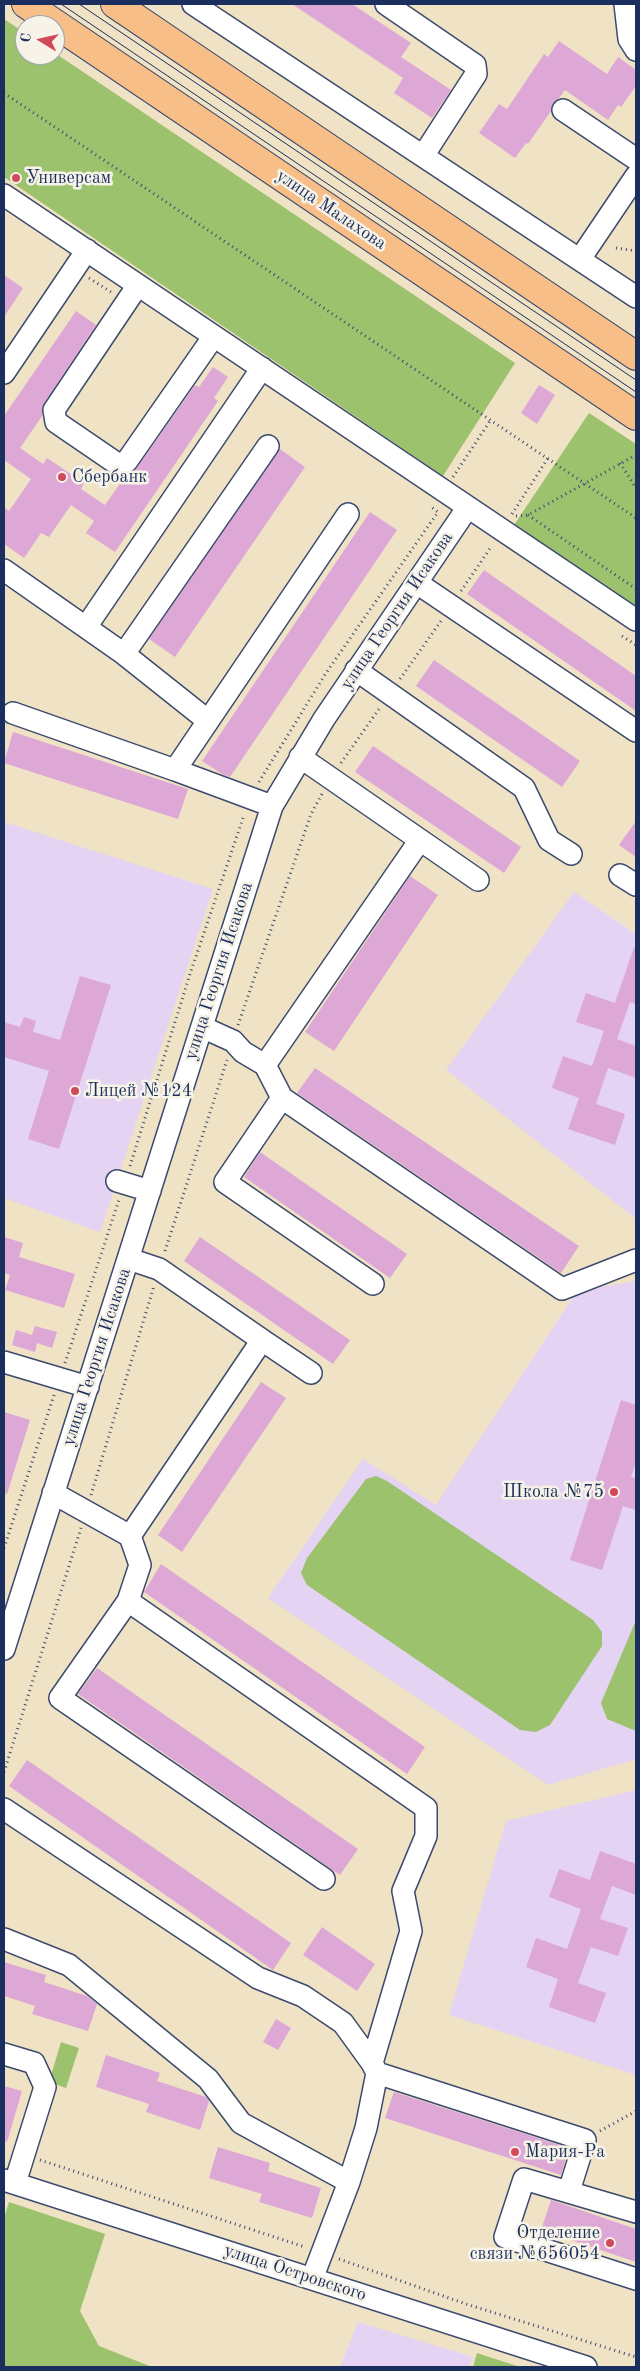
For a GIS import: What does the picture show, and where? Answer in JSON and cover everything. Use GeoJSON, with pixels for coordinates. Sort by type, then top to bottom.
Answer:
{"type":"FeatureCollection","features":[{"type":"Feature","properties":{"kind":"main road","name":"улица Малахова"},"geometry":{"type":"LineString","coordinates":[[26,4],[636,416]]}},
{"type":"Feature","properties":{"kind":"main road"},"geometry":{"type":"LineString","coordinates":[[115,4],[636,356]]}},
{"type":"Feature","properties":{"kind":"street"},"geometry":{"type":"LineString","coordinates":[[193,4],[636,297]]}},
{"type":"Feature","properties":{"kind":"street"},"geometry":{"type":"LineString","coordinates":[[386,4],[475,65],[476,74],[423,156]]}},
{"type":"Feature","properties":{"kind":"street"},"geometry":{"type":"LineString","coordinates":[[629,10],[629,39],[636,50]]}},
{"type":"Feature","properties":{"kind":"street"},"geometry":{"type":"LineString","coordinates":[[563,110],[636,159]]}},
{"type":"Feature","properties":{"kind":"street"},"geometry":{"type":"LineString","coordinates":[[580,259],[636,176]]}},
{"type":"Feature","properties":{"kind":"street"},"geometry":{"type":"LineString","coordinates":[[4,195],[636,620]]}},
{"type":"Feature","properties":{"kind":"street"},"geometry":{"type":"LineString","coordinates":[[4,373],[87,250]]}},
{"type":"Feature","properties":{"kind":"street"},"geometry":{"type":"LineString","coordinates":[[138,285],[54,410],[56,422],[116,463],[121,464],[127,461],[214,336]]}},
{"type":"Feature","properties":{"kind":"street"},"geometry":{"type":"LineString","coordinates":[[86,627],[262,368]]}},
{"type":"Feature","properties":{"kind":"street"},"geometry":{"type":"LineString","coordinates":[[124,654],[268,446]]}},
{"type":"Feature","properties":{"kind":"street","name":"улица Георгия Исакова"},"geometry":{"type":"LineString","coordinates":[[4,1649],[272,806],[300,757],[356,670],[468,507]]}},
{"type":"Feature","properties":{"kind":"street"},"geometry":{"type":"LineString","coordinates":[[175,770],[348,514]]}},
{"type":"Feature","properties":{"kind":"street"},"geometry":{"type":"LineString","coordinates":[[4,570],[124,654],[207,720]]}},
{"type":"Feature","properties":{"kind":"street"},"geometry":{"type":"LineString","coordinates":[[417,583],[636,731]]}},
{"type":"Feature","properties":{"kind":"street"},"geometry":{"type":"LineString","coordinates":[[356,670],[524,788],[549,840],[571,854]]}},
{"type":"Feature","properties":{"kind":"street"},"geometry":{"type":"LineString","coordinates":[[13,713],[272,806]]}},
{"type":"Feature","properties":{"kind":"street"},"geometry":{"type":"LineString","coordinates":[[300,757],[478,880]]}},
{"type":"Feature","properties":{"kind":"street"},"geometry":{"type":"LineString","coordinates":[[265,1065],[420,840]]}},
{"type":"Feature","properties":{"kind":"street"},"geometry":{"type":"LineString","coordinates":[[202,1027],[233,1041],[243,1052],[265,1065],[282,1098],[562,1289],[636,1260]]}},
{"type":"Feature","properties":{"kind":"street"},"geometry":{"type":"LineString","coordinates":[[282,1098],[225,1182],[373,1284]]}},
{"type":"Feature","properties":{"kind":"street"},"geometry":{"type":"LineString","coordinates":[[118,1181],[150,1191]]}},
{"type":"Feature","properties":{"kind":"street"},"geometry":{"type":"LineString","coordinates":[[129,1259],[160,1269],[311,1373]]}},
{"type":"Feature","properties":{"kind":"street"},"geometry":{"type":"LineString","coordinates":[[130,1536],[262,1340]]}},
{"type":"Feature","properties":{"kind":"street"},"geometry":{"type":"LineString","coordinates":[[4,1362],[88,1387]]}},
{"type":"Feature","properties":{"kind":"street"},"geometry":{"type":"LineString","coordinates":[[53,1493],[130,1536],[140,1565],[128,1601],[60,1698],[324,1879]]}},
{"type":"Feature","properties":{"kind":"street"},"geometry":{"type":"LineString","coordinates":[[128,1601],[426,1808],[426,1836],[403,1891],[411,1932],[374,2068],[366,2128],[349,2182],[312,2279]]}},
{"type":"Feature","properties":{"kind":"street"},"geometry":{"type":"LineString","coordinates":[[4,1809],[258,1978],[303,1996],[343,2023],[374,2068],[585,2140],[570,2191]]}},
{"type":"Feature","properties":{"kind":"street"},"geometry":{"type":"LineString","coordinates":[[4,1939],[68,1965],[208,2079],[241,2123],[349,2182]]}},
{"type":"Feature","properties":{"kind":"street"},"geometry":{"type":"LineString","coordinates":[[4,2054],[34,2063],[45,2086],[9,2182]]}},
{"type":"Feature","properties":{"kind":"street"},"geometry":{"type":"LineString","coordinates":[[636,2212],[524,2179],[505,2238],[636,2279]]}},
{"type":"Feature","properties":{"kind":"street","name":"улица Островского"},"geometry":{"type":"LineString","coordinates":[[9,2182],[586,2367]]}},
{"type":"Feature","properties":{"kind":"path"},"geometry":{"type":"LineString","coordinates":[[4,92],[636,518]]}},
{"type":"Feature","properties":{"kind":"path"},"geometry":{"type":"LineString","coordinates":[[616,248],[636,251]]}},
{"type":"Feature","properties":{"kind":"path"},"geometry":{"type":"LineString","coordinates":[[452,480],[490,421]]}},
{"type":"Feature","properties":{"kind":"path"},"geometry":{"type":"LineString","coordinates":[[548,458],[510,517],[528,515],[584,482],[636,455]]}},
{"type":"Feature","properties":{"kind":"path"},"geometry":{"type":"LineString","coordinates":[[620,463],[636,488]]}},
{"type":"Feature","properties":{"kind":"path"},"geometry":{"type":"LineString","coordinates":[[528,515],[636,589]]}},
{"type":"Feature","properties":{"kind":"path"},"geometry":{"type":"LineString","coordinates":[[4,1772],[160,1269],[233,1041],[310,814],[331,778],[491,547]]}},
{"type":"Feature","properties":{"kind":"path"},"geometry":{"type":"LineString","coordinates":[[585,2140],[636,2111]]}},
{"type":"Feature","properties":{"kind":"shaded area","name":"Лицей №124"},"geometry":{"type":"Polygon","coordinates":[[[4,822],[213,889],[100,1232],[4,1198],[4,822]]]}},
{"type":"Feature","properties":{"kind":"shaded area"},"geometry":{"type":"Polygon","coordinates":[[[574,892],[636,934],[636,1219],[446,1070],[574,892]]]}},
{"type":"Feature","properties":{"kind":"shaded area"},"geometry":{"type":"Polygon","coordinates":[[[636,1281],[636,1759],[548,1785],[268,1598],[363,1459],[436,1505],[577,1291],[636,1281]]]}},
{"type":"Feature","properties":{"kind":"shaded area"},"geometry":{"type":"Polygon","coordinates":[[[636,1790],[636,2075],[449,2015],[506,1821],[636,1790]]]}},
{"type":"Feature","properties":{"kind":"shaded area"},"geometry":{"type":"Polygon","coordinates":[[[358,2322],[473,2357],[469,2367],[340,2367],[358,2322]]]}},
{"type":"Feature","properties":{"kind":"green space"},"geometry":{"type":"Polygon","coordinates":[[[4,19],[15,26],[15,65],[65,65],[65,60],[515,363],[443,476],[4,177],[4,19]]]}},
{"type":"Feature","properties":{"kind":"green space"},"geometry":{"type":"Polygon","coordinates":[[[589,413],[636,444],[636,606],[514,525],[589,413]]]}},
{"type":"Feature","properties":{"kind":"green space"},"geometry":{"type":"Polygon","coordinates":[[[376,1476],[387,1481],[593,1620],[602,1632],[602,1646],[550,1725],[536,1732],[520,1730],[307,1585],[301,1573],[307,1558],[366,1479],[376,1476]]]}},
{"type":"Feature","properties":{"kind":"green space"},"geometry":{"type":"Polygon","coordinates":[[[636,1620],[636,1731],[607,1719],[601,1703],[636,1620]]]}},
{"type":"Feature","properties":{"kind":"green space"},"geometry":{"type":"Polygon","coordinates":[[[61,2042],[79,2048],[66,2088],[49,2082],[61,2042]]]}},
{"type":"Feature","properties":{"kind":"green space"},"geometry":{"type":"Polygon","coordinates":[[[9,2202],[105,2234],[80,2311],[99,2346],[152,2367],[4,2367],[4,2218],[9,2202]]]}},
{"type":"Feature","properties":{"kind":"green space"},"geometry":{"type":"Polygon","coordinates":[[[477,2353],[520,2367],[473,2367],[477,2353]]]}},
{"type":"Feature","properties":{"kind":"building"},"geometry":{"type":"Polygon","coordinates":[[[292,4],[352,4],[411,43],[401,57],[451,90],[432,118],[394,93],[403,78],[292,4]]]}},
{"type":"Feature","properties":{"kind":"building"},"geometry":{"type":"Polygon","coordinates":[[[559,41],[607,74],[618,57],[636,70],[636,86],[621,107],[618,105],[608,120],[565,90],[553,103],[551,111],[528,144],[526,143],[515,158],[479,133],[499,104],[507,109],[544,54],[548,57],[559,41]]]}},
{"type":"Feature","properties":{"kind":"building"},"geometry":{"type":"Polygon","coordinates":[[[4,275],[23,288],[4,317],[4,275]]]}},
{"type":"Feature","properties":{"kind":"building"},"geometry":{"type":"Polygon","coordinates":[[[76,311],[96,325],[44,403],[42,416],[20,448],[43,464],[47,458],[84,483],[81,489],[105,505],[126,475],[137,468],[195,385],[199,387],[213,367],[228,377],[214,398],[218,401],[115,552],[86,533],[94,521],[71,505],[49,537],[41,533],[24,558],[4,544],[4,507],[9,511],[31,479],[4,460],[4,416],[76,311]]]}},
{"type":"Feature","properties":{"kind":"building"},"geometry":{"type":"Polygon","coordinates":[[[539,385],[555,395],[537,424],[521,413],[539,385]]]}},
{"type":"Feature","properties":{"kind":"building"},"geometry":{"type":"Polygon","coordinates":[[[280,449],[305,467],[175,657],[149,639],[280,449]]]}},
{"type":"Feature","properties":{"kind":"building"},"geometry":{"type":"Polygon","coordinates":[[[370,512],[397,530],[230,777],[222,774],[202,761],[370,512]]]}},
{"type":"Feature","properties":{"kind":"building"},"geometry":{"type":"Polygon","coordinates":[[[484,570],[636,676],[636,711],[467,594],[484,570]]]}},
{"type":"Feature","properties":{"kind":"building"},"geometry":{"type":"Polygon","coordinates":[[[434,660],[580,761],[562,787],[416,686],[434,660]]]}},
{"type":"Feature","properties":{"kind":"building"},"geometry":{"type":"Polygon","coordinates":[[[13,732],[188,789],[178,819],[4,763],[13,732]]]}},
{"type":"Feature","properties":{"kind":"building"},"geometry":{"type":"Polygon","coordinates":[[[373,746],[521,847],[504,873],[355,772],[373,746]]]}},
{"type":"Feature","properties":{"kind":"building"},"geometry":{"type":"Polygon","coordinates":[[[636,821],[636,857],[619,845],[636,821]]]}},
{"type":"Feature","properties":{"kind":"building"},"geometry":{"type":"Polygon","coordinates":[[[410,876],[438,895],[334,1051],[305,1032],[410,876]]]}},
{"type":"Feature","properties":{"kind":"building"},"geometry":{"type":"Polygon","coordinates":[[[634,947],[636,948],[636,1004],[630,1002],[617,1039],[636,1046],[636,1078],[608,1068],[596,1104],[625,1114],[615,1145],[568,1129],[579,1098],[552,1088],[563,1056],[592,1066],[604,1031],[576,1022],[586,993],[615,1003],[634,947]]]}},
{"type":"Feature","properties":{"kind":"building"},"geometry":{"type":"Polygon","coordinates":[[[80,976],[111,985],[59,1149],[28,1139],[49,1071],[4,1057],[4,1022],[20,1027],[24,1017],[36,1021],[33,1032],[60,1040],[80,976]]]}},
{"type":"Feature","properties":{"kind":"building"},"geometry":{"type":"Polygon","coordinates":[[[315,1068],[579,1246],[561,1273],[297,1093],[315,1068]]]}},
{"type":"Feature","properties":{"kind":"building"},"geometry":{"type":"Polygon","coordinates":[[[260,1152],[407,1254],[390,1278],[244,1177],[260,1152]]]}},
{"type":"Feature","properties":{"kind":"building"},"geometry":{"type":"Polygon","coordinates":[[[4,1237],[23,1243],[19,1257],[75,1274],[64,1308],[5,1290],[10,1275],[4,1273],[4,1237]]]}},
{"type":"Feature","properties":{"kind":"building"},"geometry":{"type":"Polygon","coordinates":[[[200,1237],[350,1340],[333,1364],[184,1261],[200,1237]]]}},
{"type":"Feature","properties":{"kind":"building"},"geometry":{"type":"Polygon","coordinates":[[[35,1326],[57,1332],[52,1348],[37,1343],[35,1352],[12,1345],[16,1330],[32,1335],[35,1326]]]}},
{"type":"Feature","properties":{"kind":"building"},"geometry":{"type":"Polygon","coordinates":[[[261,1382],[286,1398],[182,1552],[158,1535],[261,1382]]]}},
{"type":"Feature","properties":{"kind":"building","name":"Школа №75"},"geometry":{"type":"Polygon","coordinates":[[[621,1400],[636,1405],[636,1462],[631,1477],[636,1478],[636,1510],[623,1506],[602,1570],[570,1560],[621,1400]]]}},
{"type":"Feature","properties":{"kind":"building"},"geometry":{"type":"Polygon","coordinates":[[[4,1412],[30,1420],[7,1494],[4,1493],[4,1412]]]}},
{"type":"Feature","properties":{"kind":"building"},"geometry":{"type":"Polygon","coordinates":[[[161,1564],[425,1747],[407,1774],[144,1592],[161,1564]]]}},
{"type":"Feature","properties":{"kind":"building"},"geometry":{"type":"Polygon","coordinates":[[[97,1668],[358,1849],[340,1875],[78,1694],[97,1668]]]}},
{"type":"Feature","properties":{"kind":"building"},"geometry":{"type":"Polygon","coordinates":[[[27,1760],[291,1943],[273,1970],[9,1786],[27,1760]]]}},
{"type":"Feature","properties":{"kind":"building"},"geometry":{"type":"Polygon","coordinates":[[[600,1851],[636,1864],[636,1895],[612,1886],[600,1919],[628,1928],[618,1956],[591,1947],[578,1983],[606,1993],[595,2023],[549,2007],[558,1979],[526,1967],[536,1938],[567,1949],[581,1909],[549,1897],[559,1869],[590,1880],[600,1851]]]}},
{"type":"Feature","properties":{"kind":"building"},"geometry":{"type":"Polygon","coordinates":[[[322,1927],[375,1964],[357,1991],[303,1955],[322,1927]]]}},
{"type":"Feature","properties":{"kind":"building"},"geometry":{"type":"Polygon","coordinates":[[[4,1962],[46,1975],[44,1982],[87,1996],[97,2004],[88,2031],[32,2014],[35,2006],[4,1996],[4,1962]]]}},
{"type":"Feature","properties":{"kind":"building"},"geometry":{"type":"Polygon","coordinates":[[[276,2019],[291,2028],[278,2050],[263,2042],[276,2019]]]}},
{"type":"Feature","properties":{"kind":"building"},"geometry":{"type":"Polygon","coordinates":[[[106,2055],[160,2073],[157,2081],[206,2097],[209,2101],[200,2130],[146,2112],[149,2104],[96,2087],[106,2055]]]}},
{"type":"Feature","properties":{"kind":"building"},"geometry":{"type":"Polygon","coordinates":[[[4,2086],[22,2091],[7,2142],[4,2141],[4,2086]]]}},
{"type":"Feature","properties":{"kind":"building"},"geometry":{"type":"Polygon","coordinates":[[[394,2092],[569,2148],[561,2175],[385,2118],[394,2092]]]}},
{"type":"Feature","properties":{"kind":"building"},"geometry":{"type":"Polygon","coordinates":[[[218,2147],[270,2163],[268,2171],[321,2188],[312,2218],[259,2202],[262,2194],[209,2178],[218,2147]]]}},
{"type":"Feature","properties":{"kind":"building"},"geometry":{"type":"Polygon","coordinates":[[[551,2200],[636,2229],[636,2262],[541,2230],[551,2200]]]}},
{"type":"Feature","properties":{"kind":"tram line"},"geometry":{"type":"LineString","coordinates":[[61,4],[636,392]]}},
{"type":"Feature","properties":{"kind":"tram line"},"geometry":{"type":"LineString","coordinates":[[79,4],[636,380]]}},
{"type":"Feature","properties":{"kind":"place","name":"Универсам"},"geometry":{"type":"Point","coordinates":[16,178]}},
{"type":"Feature","properties":{"kind":"place","name":"Сбербанк"},"geometry":{"type":"Point","coordinates":[62,477]}},
{"type":"Feature","properties":{"kind":"place","name":"Лицей №124"},"geometry":{"type":"Point","coordinates":[75,1091]}},
{"type":"Feature","properties":{"kind":"place","name":"Школа №75"},"geometry":{"type":"Point","coordinates":[614,1492]}},
{"type":"Feature","properties":{"kind":"place","name":"Мария-Ра"},"geometry":{"type":"Point","coordinates":[515,2152]}},
{"type":"Feature","properties":{"kind":"place","name":"Отделение связи №656054"},"geometry":{"type":"Point","coordinates":[610,2243]}}]}
